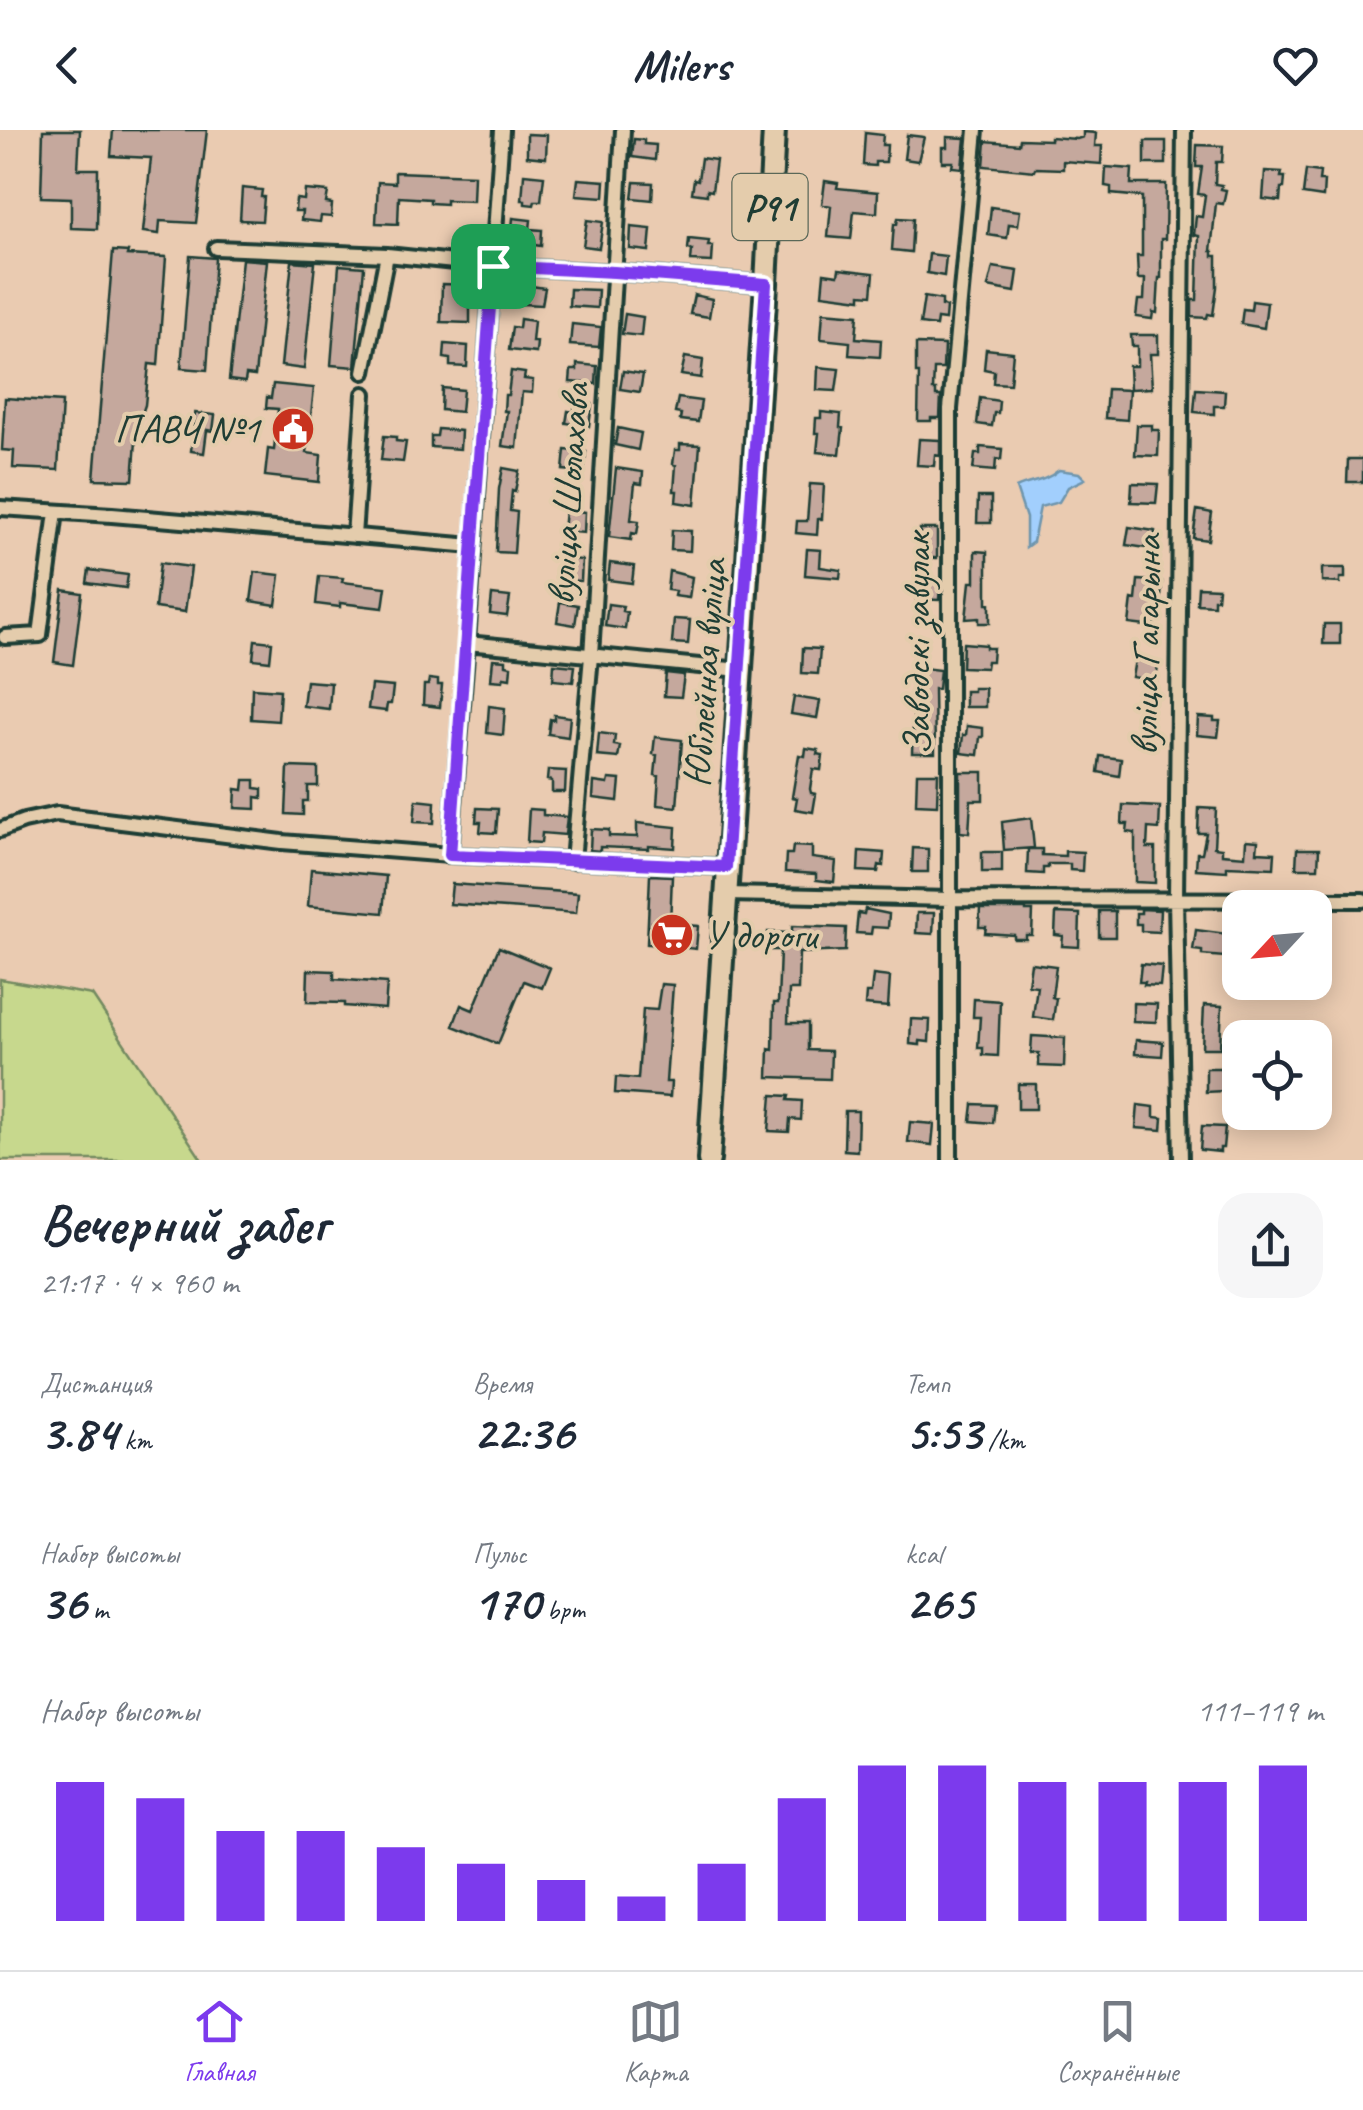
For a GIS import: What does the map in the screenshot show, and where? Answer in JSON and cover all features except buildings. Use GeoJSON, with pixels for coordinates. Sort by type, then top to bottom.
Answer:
{"type":"FeatureCollection","features":[{"type":"Feature","properties":{"kind":"main road","name":"Юбілейная вуліца"},"geometry":{"type":"LineString","coordinates":[[709,1160],[774,130]]}},
{"type":"Feature","properties":{"kind":"street"},"geometry":{"type":"LineString","coordinates":[[450,855],[502,130]]}},
{"type":"Feature","properties":{"kind":"street","name":"вуліца Шолахава"},"geometry":{"type":"LineString","coordinates":[[572,861],[591,656],[623,130]]}},
{"type":"Feature","properties":{"kind":"street","name":"Заводскі завулак"},"geometry":{"type":"LineString","coordinates":[[950,1160],[950,409],[976,130]]}},
{"type":"Feature","properties":{"kind":"street","name":"вуліца Гагарына"},"geometry":{"type":"LineString","coordinates":[[1180,1160],[1176,898],[1184,130]]}},
{"type":"Feature","properties":{"kind":"street"},"geometry":{"type":"LineString","coordinates":[[216,248],[387,255],[766,284]]}},
{"type":"Feature","properties":{"kind":"street"},"geometry":{"type":"LineString","coordinates":[[364,372],[387,255]]}},
{"type":"Feature","properties":{"kind":"street"},"geometry":{"type":"LineString","coordinates":[[354,536],[364,394]]}},
{"type":"Feature","properties":{"kind":"street"},"geometry":{"type":"LineString","coordinates":[[0,508],[473,546]]}},
{"type":"Feature","properties":{"kind":"street"},"geometry":{"type":"LineString","coordinates":[[5,637],[40,635],[56,512]]}},
{"type":"Feature","properties":{"kind":"street"},"geometry":{"type":"LineString","coordinates":[[467,643],[740,670]]}},
{"type":"Feature","properties":{"kind":"street"},"geometry":{"type":"LineString","coordinates":[[0,830],[24,820],[58,814],[282,842],[450,855],[726,867]]}},
{"type":"Feature","properties":{"kind":"street"},"geometry":{"type":"LineString","coordinates":[[725,894],[1363,900]]}},
{"type":"Feature","properties":{"kind":"green space"},"geometry":{"type":"Polygon","coordinates":[[[0,979],[92,995],[202,1160],[0,1160],[0,979]]]}},
{"type":"Feature","properties":{"kind":"water"},"geometry":{"type":"Polygon","coordinates":[[[1059,470],[1079,473],[1085,479],[1068,487],[1059,502],[1040,507],[1033,542],[1026,547],[1026,518],[1016,488],[1059,470]]]}},
{"type":"Feature","properties":{"kind":"place","name":"ПАВЧ №1"},"geometry":{"type":"Point","coordinates":[293,429]}},
{"type":"Feature","properties":{"kind":"place","name":"У дороги"},"geometry":{"type":"Point","coordinates":[672,935]}},
{"type":"Feature","properties":{"kind":"route"},"geometry":{"type":"LineString","coordinates":[[493,266],[766,284],[726,867],[450,855],[493,266]]}}]}
